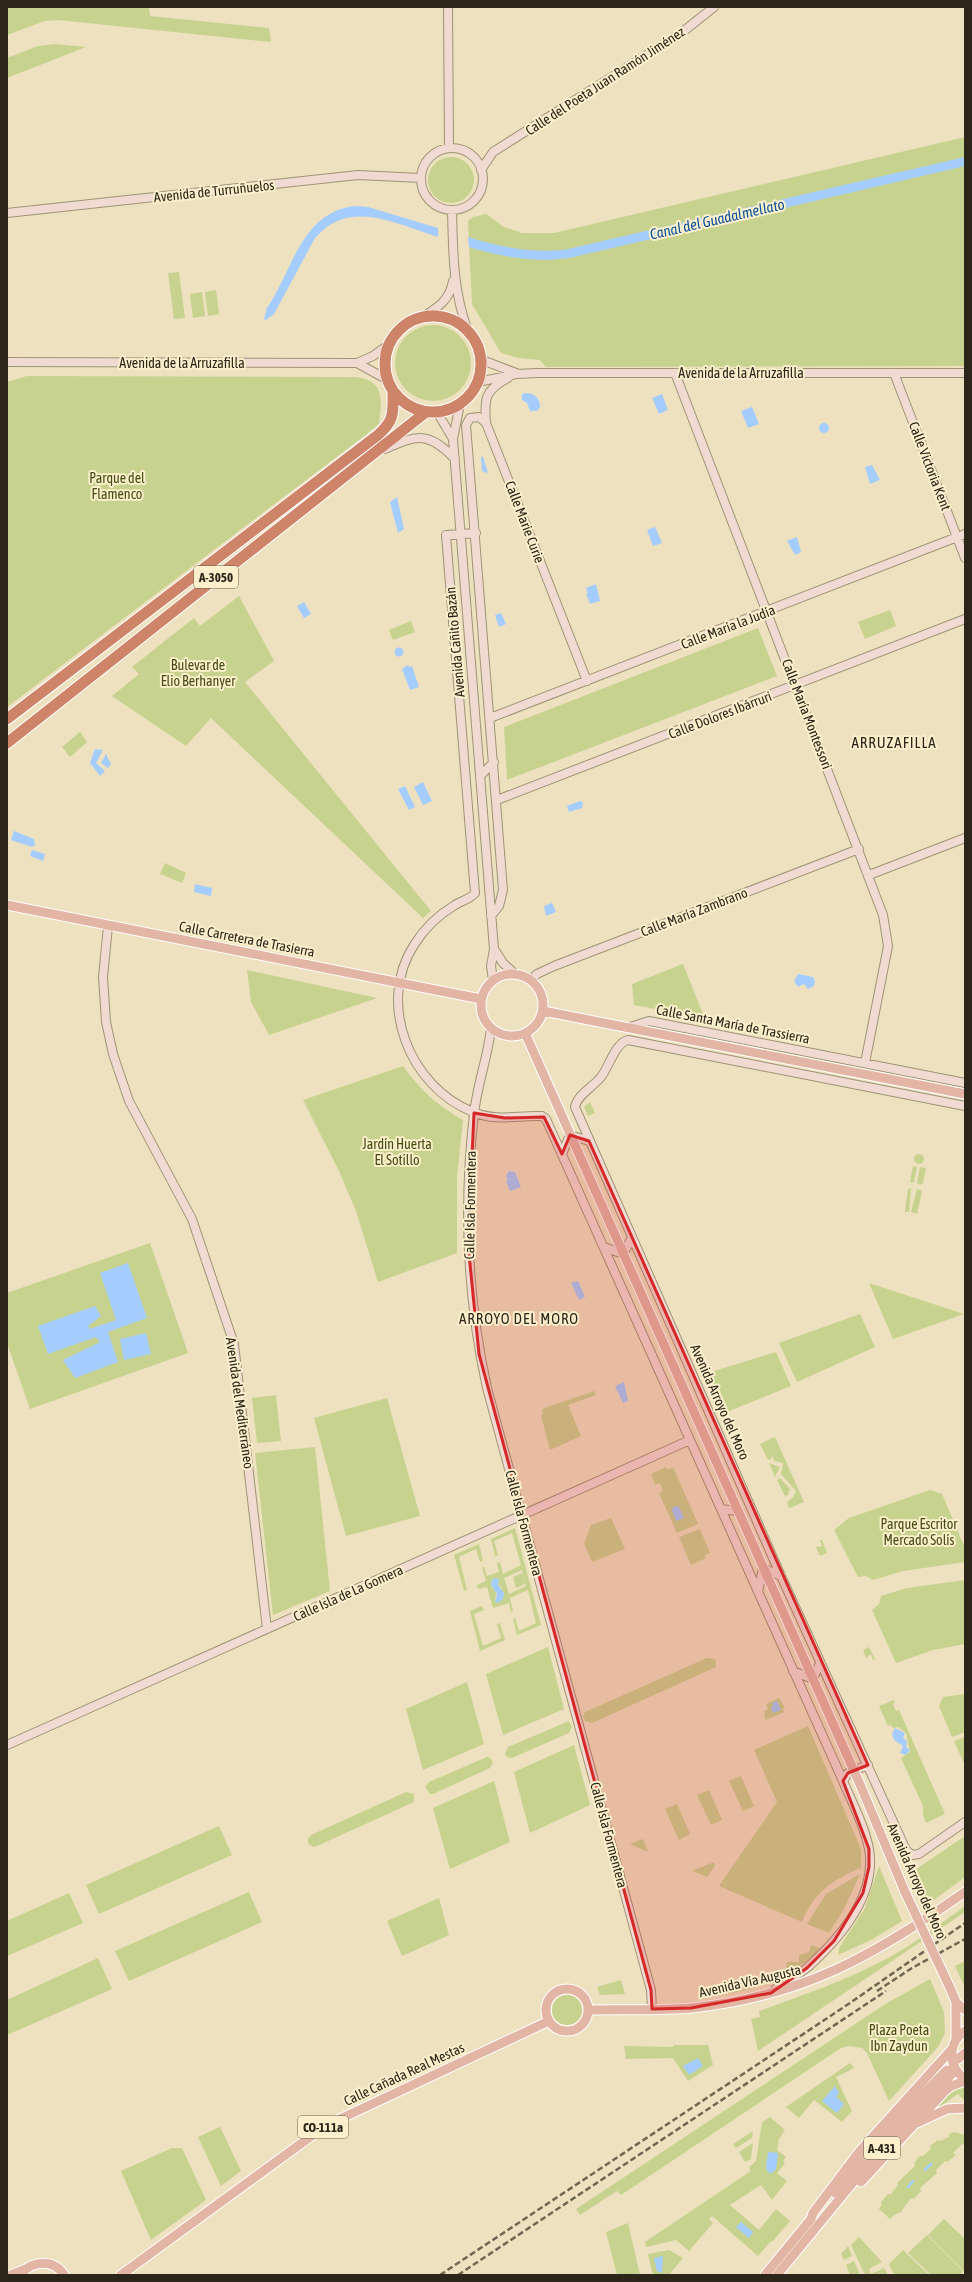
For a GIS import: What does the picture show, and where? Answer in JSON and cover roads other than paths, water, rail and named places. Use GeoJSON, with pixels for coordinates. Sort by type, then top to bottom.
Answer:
{"type":"FeatureCollection","features":[{"type":"Feature","properties":{"kind":"highway"},"geometry":{"type":"LineString","coordinates":[[424,316],[448,318],[461,324],[468,331],[474,337],[482,360],[478,382],[472,394],[460,404],[437,412],[426,412],[403,402],[393,391],[386,379],[384,366],[388,345],[394,334],[408,322],[424,316]]}},
{"type":"Feature","properties":{"kind":"highway","name":"A-3050"},"geometry":{"type":"LineString","coordinates":[[7,719],[378,435],[388,426],[394,414],[393,391]]}},
{"type":"Feature","properties":{"kind":"highway","name":"A-3050"},"geometry":{"type":"LineString","coordinates":[[7,743],[296,513],[426,412]]}},
{"type":"Feature","properties":{"kind":"main road"},"geometry":{"type":"LineString","coordinates":[[448,7],[449,148]]}},
{"type":"Feature","properties":{"kind":"main road","name":"Calle del Poeta Juan Ramón Jiménez"},"geometry":{"type":"LineString","coordinates":[[473,156],[494,152],[680,34],[714,7]]}},
{"type":"Feature","properties":{"kind":"main road"},"geometry":{"type":"LineString","coordinates":[[449,148],[458,149],[473,156],[481,170],[483,184],[476,198],[462,208],[452,210],[439,207],[429,201],[423,191],[421,178],[423,167],[428,159],[436,153],[449,148]]}},
{"type":"Feature","properties":{"kind":"main road","name":"Calle del Poeta Juan Ramón Jiménez"},"geometry":{"type":"LineString","coordinates":[[481,170],[494,152]]}},
{"type":"Feature","properties":{"kind":"main road","name":"Avenida de Turruñuelos"},"geometry":{"type":"LineString","coordinates":[[7,213],[358,175],[421,178]]}},
{"type":"Feature","properties":{"kind":"main road"},"geometry":{"type":"LineString","coordinates":[[452,210],[454,278],[461,313],[468,331]]}},
{"type":"Feature","properties":{"kind":"main road"},"geometry":{"type":"LineString","coordinates":[[424,316],[439,306],[446,299],[452,289],[454,278]]}},
{"type":"Feature","properties":{"kind":"main road","name":"Avenida de la Arruzafilla"},"geometry":{"type":"LineString","coordinates":[[7,362],[357,363],[373,356],[388,345]]}},
{"type":"Feature","properties":{"kind":"main road","name":"Avenida de la Arruzafilla"},"geometry":{"type":"LineString","coordinates":[[482,360],[516,374]]}},
{"type":"Feature","properties":{"kind":"main road","name":"Avenida de la Arruzafilla"},"geometry":{"type":"LineString","coordinates":[[357,363],[386,379]]}},
{"type":"Feature","properties":{"kind":"main road","name":"Calle María Montessori"},"geometry":{"type":"LineString","coordinates":[[675,373],[859,849],[883,915],[888,937],[865,1063]]}},
{"type":"Feature","properties":{"kind":"main road","name":"Calle Victoria Kent"},"geometry":{"type":"LineString","coordinates":[[894,373],[961,536],[965,558]]}},
{"type":"Feature","properties":{"kind":"main road","name":"Avenida de la Arruzafilla"},"geometry":{"type":"LineString","coordinates":[[478,382],[516,374],[965,373]]}},
{"type":"Feature","properties":{"kind":"main road","name":"Calle Marie Curie"},"geometry":{"type":"LineString","coordinates":[[516,374],[496,385],[489,392],[484,403],[486,423],[587,681]]}},
{"type":"Feature","properties":{"kind":"main road","name":"Avenida Cañito Bazán"},"geometry":{"type":"LineString","coordinates":[[460,404],[453,439],[494,949],[491,966],[493,980]]}},
{"type":"Feature","properties":{"kind":"main road","name":"Avenida Cañito Bazán"},"geometry":{"type":"LineString","coordinates":[[437,412],[453,439]]}},
{"type":"Feature","properties":{"kind":"main road","name":"Avenida Cañito Bazán"},"geometry":{"type":"LineString","coordinates":[[486,423],[479,417],[474,417],[470,418],[466,425],[476,533],[503,890],[499,906],[491,916]]}},
{"type":"Feature","properties":{"kind":"main road"},"geometry":{"type":"LineString","coordinates":[[375,453],[402,440],[416,438],[430,439],[440,444],[455,459]]}},
{"type":"Feature","properties":{"kind":"main road","name":"Avenida Cañito Bazán"},"geometry":{"type":"LineString","coordinates":[[400,983],[408,956],[428,926],[455,905],[473,896],[476,891],[446,535],[476,533]]}},
{"type":"Feature","properties":{"kind":"main road","name":"Calle María la Judía"},"geometry":{"type":"LineString","coordinates":[[490,718],[961,536]]}},
{"type":"Feature","properties":{"kind":"main road","name":"Calle Dolores Ibárruri"},"geometry":{"type":"LineString","coordinates":[[497,800],[965,619]]}},
{"type":"Feature","properties":{"kind":"main road"},"geometry":{"type":"LineString","coordinates":[[466,764],[480,776],[494,762]]}},
{"type":"Feature","properties":{"kind":"main road"},"geometry":{"type":"LineString","coordinates":[[869,876],[965,838]]}},
{"type":"Feature","properties":{"kind":"main road","name":"Calle María Zambrano"},"geometry":{"type":"LineString","coordinates":[[531,980],[537,974],[554,966],[859,849]]}},
{"type":"Feature","properties":{"kind":"main road","name":"Calle Carretera de Trasierra"},"geometry":{"type":"LineString","coordinates":[[7,905],[481,999]]}},
{"type":"Feature","properties":{"kind":"main road","name":"Avenida del Mediterráneo"},"geometry":{"type":"LineString","coordinates":[[108,926],[103,977],[106,1022],[113,1054],[129,1101],[192,1219],[234,1344],[267,1629]]}},
{"type":"Feature","properties":{"kind":"main road"},"geometry":{"type":"LineString","coordinates":[[494,949],[503,963],[515,974],[531,980],[540,992],[543,1011],[536,1025],[525,1033],[515,1036],[505,1035],[491,1028],[482,1015],[481,999],[486,988],[493,980],[503,975],[515,974]]}},
{"type":"Feature","properties":{"kind":"main road"},"geometry":{"type":"LineString","coordinates":[[400,983],[400,1015],[404,1038],[411,1057],[427,1080],[441,1094],[474,1113]]}},
{"type":"Feature","properties":{"kind":"main road","name":"Calle Santa María de Trassierra"},"geometry":{"type":"LineString","coordinates":[[543,1011],[905,1084],[965,1094]]}},
{"type":"Feature","properties":{"kind":"main road","name":"Calle Santa María de Trassierra"},"geometry":{"type":"LineString","coordinates":[[626,1028],[649,1021],[965,1083]]}},
{"type":"Feature","properties":{"kind":"main road","name":"Calle Isla Formentera"},"geometry":{"type":"LineString","coordinates":[[491,1028],[474,1113],[468,1225],[472,1302],[487,1388],[651,1990],[652,2009]]}},
{"type":"Feature","properties":{"kind":"main road","name":"Calle Santa María de Trassierra"},"geometry":{"type":"LineString","coordinates":[[639,1031],[662,1046],[965,1106]]}},
{"type":"Feature","properties":{"kind":"main road","name":"Avenida Arroyo del Moro"},"geometry":{"type":"LineString","coordinates":[[525,1033],[854,1771],[905,1892],[951,1990],[956,2002],[956,2039]]}},
{"type":"Feature","properties":{"kind":"main road","name":"Avenida Arroyo del Moro"},"geometry":{"type":"LineString","coordinates":[[662,1046],[624,1041],[601,1077],[577,1101],[575,1107],[820,1663],[906,1850],[912,1855],[919,1854],[965,1822]]}},
{"type":"Feature","properties":{"kind":"main road"},"geometry":{"type":"LineString","coordinates":[[829,1079],[818,1066],[836,1058]]}},
{"type":"Feature","properties":{"kind":"main road"},"geometry":{"type":"LineString","coordinates":[[888,1091],[905,1084],[894,1069]]}},
{"type":"Feature","properties":{"kind":"main road","name":"Avenida Arroyo del Moro"},"geometry":{"type":"LineString","coordinates":[[474,1113],[505,1118],[542,1116],[546,1119],[843,1781],[869,1849],[869,1867],[866,1885],[852,1915],[834,1941],[807,1968],[771,1993]]}},
{"type":"Feature","properties":{"kind":"main road"},"geometry":{"type":"LineString","coordinates":[[562,1154],[570,1135],[589,1141]]}},
{"type":"Feature","properties":{"kind":"main road"},"geometry":{"type":"LineString","coordinates":[[604,1248],[623,1254],[632,1238]]}},
{"type":"Feature","properties":{"kind":"main road","name":"Calle Isla de La Gomera"},"geometry":{"type":"LineString","coordinates":[[10,1744],[690,1440]]}},
{"type":"Feature","properties":{"kind":"main road"},"geometry":{"type":"LineString","coordinates":[[721,1509],[737,1511]]}},
{"type":"Feature","properties":{"kind":"main road"},"geometry":{"type":"LineString","coordinates":[[758,1592],[763,1568],[782,1576]]}},
{"type":"Feature","properties":{"kind":"main road"},"geometry":{"type":"LineString","coordinates":[[793,1671],[813,1679],[820,1663]]}},
{"type":"Feature","properties":{"kind":"main road"},"geometry":{"type":"LineString","coordinates":[[843,1781],[848,1773],[868,1765]]}},
{"type":"Feature","properties":{"kind":"main road","name":"Avenida Vía Augusta"},"geometry":{"type":"LineString","coordinates":[[588,2010],[691,2008],[735,2001],[771,1993],[822,1977],[859,1960],[884,1946],[965,1892]]}},
{"type":"Feature","properties":{"kind":"main road"},"geometry":{"type":"LineString","coordinates":[[562,1990],[575,1990],[585,1998],[588,2010],[584,2022],[574,2030],[560,2030],[549,2021],[546,2015],[547,2003],[553,1994],[562,1990]]}},
{"type":"Feature","properties":{"kind":"main road","name":"Avenida Arroyo del Moro"},"geometry":{"type":"LineString","coordinates":[[956,2002],[965,2010]]}},
{"type":"Feature","properties":{"kind":"main road","name":"Calle Cañada Real Mestas"},"geometry":{"type":"LineString","coordinates":[[121,2275],[325,2126],[549,2021]]}},
{"type":"Feature","properties":{"kind":"main road"},"geometry":{"type":"LineString","coordinates":[[813,2217],[813,2214],[845,2168],[952,2049],[956,2039],[965,2031]]}},
{"type":"Feature","properties":{"kind":"main road"},"geometry":{"type":"LineString","coordinates":[[819,2226],[826,2221],[945,2091],[951,2086],[965,2080],[954,2066],[952,2049]]}},
{"type":"Feature","properties":{"kind":"main road","name":"A-431"},"geometry":{"type":"LineString","coordinates":[[765,2275],[813,2217],[816,2216],[901,2117],[949,2072],[878,2152],[819,2226],[777,2275]]}},
{"type":"Feature","properties":{"kind":"main road"},"geometry":{"type":"LineString","coordinates":[[911,2127],[947,2109],[965,2108]]}},
{"type":"Feature","properties":{"kind":"main road"},"geometry":{"type":"LineString","coordinates":[[11,2275],[23,2272],[35,2264],[46,2263],[57,2268],[64,2275]]}},
{"type":"Feature","properties":{"kind":"water","name":"Canal del Guadalmellato"},"geometry":{"type":"Polygon","coordinates":[[[965,157],[965,166],[569,258],[543,260],[518,258],[494,254],[469,247],[468,237],[492,244],[527,250],[564,250],[965,157]]]}},
{"type":"Feature","properties":{"kind":"water"},"geometry":{"type":"Polygon","coordinates":[[[355,206],[368,207],[438,228],[438,237],[389,221],[374,218],[358,217],[343,219],[329,226],[315,238],[274,314],[266,320],[264,319],[267,308],[300,245],[310,231],[322,219],[337,211],[355,206]]]}},
{"type":"Feature","properties":{"kind":"water"},"geometry":{"type":"Polygon","coordinates":[[[526,393],[534,395],[538,399],[540,407],[537,411],[530,411],[527,403],[522,400],[522,394],[526,393]]]}},
{"type":"Feature","properties":{"kind":"water"},"geometry":{"type":"Polygon","coordinates":[[[662,394],[668,410],[659,414],[652,398],[662,394]]]}},
{"type":"Feature","properties":{"kind":"water"},"geometry":{"type":"Polygon","coordinates":[[[752,407],[759,424],[748,428],[741,411],[752,407]]]}},
{"type":"Feature","properties":{"kind":"water"},"geometry":{"type":"Polygon","coordinates":[[[822,423],[826,423],[829,428],[826,433],[822,433],[819,430],[819,426],[822,423]]]}},
{"type":"Feature","properties":{"kind":"water"},"geometry":{"type":"Polygon","coordinates":[[[481,457],[483,457],[488,473],[482,471],[481,457]]]}},
{"type":"Feature","properties":{"kind":"water"},"geometry":{"type":"Polygon","coordinates":[[[872,465],[880,480],[870,484],[865,467],[872,465]]]}},
{"type":"Feature","properties":{"kind":"water"},"geometry":{"type":"Polygon","coordinates":[[[397,497],[404,529],[398,533],[390,502],[397,497]]]}},
{"type":"Feature","properties":{"kind":"water"},"geometry":{"type":"Polygon","coordinates":[[[655,527],[662,543],[653,546],[647,530],[655,527]]]}},
{"type":"Feature","properties":{"kind":"water"},"geometry":{"type":"Polygon","coordinates":[[[797,537],[801,552],[795,555],[787,541],[797,537]]]}},
{"type":"Feature","properties":{"kind":"water"},"geometry":{"type":"Polygon","coordinates":[[[596,584],[600,601],[590,604],[586,594],[588,593],[586,588],[596,584]]]}},
{"type":"Feature","properties":{"kind":"water"},"geometry":{"type":"Polygon","coordinates":[[[304,602],[311,614],[304,618],[297,606],[304,602]]]}},
{"type":"Feature","properties":{"kind":"water"},"geometry":{"type":"Polygon","coordinates":[[[501,613],[506,624],[499,627],[495,615],[501,613]]]}},
{"type":"Feature","properties":{"kind":"water"},"geometry":{"type":"Polygon","coordinates":[[[397,648],[401,648],[403,652],[401,656],[397,656],[395,654],[395,650],[397,648]]]}},
{"type":"Feature","properties":{"kind":"water"},"geometry":{"type":"Polygon","coordinates":[[[408,665],[409,667],[412,666],[419,687],[410,690],[402,669],[408,665]]]}},
{"type":"Feature","properties":{"kind":"water"},"geometry":{"type":"Polygon","coordinates":[[[95,749],[103,750],[96,763],[105,771],[100,776],[90,763],[95,749]]]}},
{"type":"Feature","properties":{"kind":"water"},"geometry":{"type":"Polygon","coordinates":[[[106,754],[111,764],[108,768],[101,763],[106,754]]]}},
{"type":"Feature","properties":{"kind":"water"},"geometry":{"type":"Polygon","coordinates":[[[423,782],[432,801],[423,805],[414,787],[423,782]]]}},
{"type":"Feature","properties":{"kind":"water"},"geometry":{"type":"Polygon","coordinates":[[[405,786],[415,807],[409,810],[398,789],[405,786]]]}},
{"type":"Feature","properties":{"kind":"water"},"geometry":{"type":"Polygon","coordinates":[[[580,801],[583,803],[582,808],[569,812],[567,806],[580,801]]]}},
{"type":"Feature","properties":{"kind":"water"},"geometry":{"type":"Polygon","coordinates":[[[14,831],[34,839],[35,845],[32,847],[11,840],[14,831]]]}},
{"type":"Feature","properties":{"kind":"water"},"geometry":{"type":"Polygon","coordinates":[[[32,850],[45,854],[43,861],[30,856],[32,850]]]}},
{"type":"Feature","properties":{"kind":"water"},"geometry":{"type":"Polygon","coordinates":[[[195,884],[212,888],[211,896],[194,892],[195,884]]]}},
{"type":"Feature","properties":{"kind":"water"},"geometry":{"type":"Polygon","coordinates":[[[552,903],[556,912],[546,916],[544,906],[552,903]]]}},
{"type":"Feature","properties":{"kind":"water"},"geometry":{"type":"Polygon","coordinates":[[[798,974],[813,977],[815,981],[814,986],[808,989],[804,984],[798,987],[794,981],[798,974]]]}},
{"type":"Feature","properties":{"kind":"water"},"geometry":{"type":"Polygon","coordinates":[[[509,1171],[515,1172],[521,1187],[510,1191],[506,1181],[508,1180],[506,1176],[509,1171]]]}},
{"type":"Feature","properties":{"kind":"water"},"geometry":{"type":"Polygon","coordinates":[[[128,1263],[147,1318],[108,1332],[118,1362],[75,1378],[63,1360],[100,1342],[96,1337],[48,1354],[38,1326],[95,1306],[101,1316],[88,1326],[90,1329],[116,1320],[100,1273],[128,1263]]]}},
{"type":"Feature","properties":{"kind":"water"},"geometry":{"type":"Polygon","coordinates":[[[578,1281],[585,1297],[579,1300],[571,1283],[578,1281]]]}},
{"type":"Feature","properties":{"kind":"water"},"geometry":{"type":"Polygon","coordinates":[[[146,1333],[151,1354],[124,1360],[120,1339],[146,1333]]]}},
{"type":"Feature","properties":{"kind":"water"},"geometry":{"type":"Polygon","coordinates":[[[624,1382],[628,1401],[623,1403],[615,1386],[624,1382]]]}},
{"type":"Feature","properties":{"kind":"water"},"geometry":{"type":"Polygon","coordinates":[[[673,1507],[679,1507],[684,1518],[676,1521],[672,1510],[673,1507]]]}},
{"type":"Feature","properties":{"kind":"water"},"geometry":{"type":"Polygon","coordinates":[[[495,1578],[499,1579],[498,1585],[504,1593],[503,1599],[498,1603],[495,1602],[497,1594],[491,1585],[492,1580],[495,1578]]]}},
{"type":"Feature","properties":{"kind":"water"},"geometry":{"type":"Polygon","coordinates":[[[777,1701],[781,1710],[773,1713],[771,1708],[773,1706],[772,1703],[777,1701]]]}},
{"type":"Feature","properties":{"kind":"water"},"geometry":{"type":"Polygon","coordinates":[[[895,1728],[905,1733],[903,1738],[907,1741],[906,1747],[910,1750],[906,1755],[900,1753],[903,1746],[894,1740],[892,1734],[895,1728]]]}},
{"type":"Feature","properties":{"kind":"water"},"geometry":{"type":"Polygon","coordinates":[[[698,2058],[703,2066],[689,2075],[683,2066],[698,2058]]]}},
{"type":"Feature","properties":{"kind":"water"},"geometry":{"type":"Polygon","coordinates":[[[835,2086],[839,2093],[836,2097],[844,2104],[837,2113],[822,2101],[835,2086]]]}},
{"type":"Feature","properties":{"kind":"water"},"geometry":{"type":"Polygon","coordinates":[[[768,2152],[778,2153],[776,2169],[772,2173],[769,2173],[766,2168],[768,2152]]]}},
{"type":"Feature","properties":{"kind":"water"},"geometry":{"type":"Polygon","coordinates":[[[741,2222],[753,2232],[749,2238],[736,2227],[741,2222]]]}},
{"type":"Feature","properties":{"kind":"water"},"geometry":{"type":"Polygon","coordinates":[[[663,2256],[662,2273],[657,2271],[654,2258],[663,2256]]]}},
{"type":"Feature","properties":{"kind":"waterway"},"geometry":{"type":"LineString","coordinates":[[925,2170],[931,2164]]}},
{"type":"Feature","properties":{"kind":"waterway"},"geometry":{"type":"LineString","coordinates":[[908,2187],[913,2181]]}},
{"type":"Feature","properties":{"kind":"railway"},"geometry":{"type":"LineString","coordinates":[[440,2275],[850,2003],[965,1923]]}},
{"type":"Feature","properties":{"kind":"railway"},"geometry":{"type":"LineString","coordinates":[[877,1991],[912,1968],[965,1939]]}},
{"type":"Feature","properties":{"kind":"railway"},"geometry":{"type":"LineString","coordinates":[[458,2275],[886,1991]]}},
{"type":"Feature","properties":{"kind":"district","name":"ARRUZAFILLA"},"geometry":{"type":"Point","coordinates":[894,742]}},
{"type":"Feature","properties":{"kind":"district","name":"ARROYO DEL MORO"},"geometry":{"type":"Point","coordinates":[519,1318]}},
{"type":"Feature","properties":{"kind":"park label","name":"Parque del Flamenco"},"geometry":{"type":"Point","coordinates":[117,486]}},
{"type":"Feature","properties":{"kind":"park label","name":"Bulevar de Elio Berhanyer"},"geometry":{"type":"Point","coordinates":[198,674]}},
{"type":"Feature","properties":{"kind":"park label","name":"Jardín Huerta El Sotillo"},"geometry":{"type":"Point","coordinates":[397,1152]}},
{"type":"Feature","properties":{"kind":"park label","name":"Parque Escritor Mercado Solís"},"geometry":{"type":"Point","coordinates":[919,1532]}},
{"type":"Feature","properties":{"kind":"park label","name":"Plaza Poeta Ibn Zaydun"},"geometry":{"type":"Point","coordinates":[899,2038]}}]}
